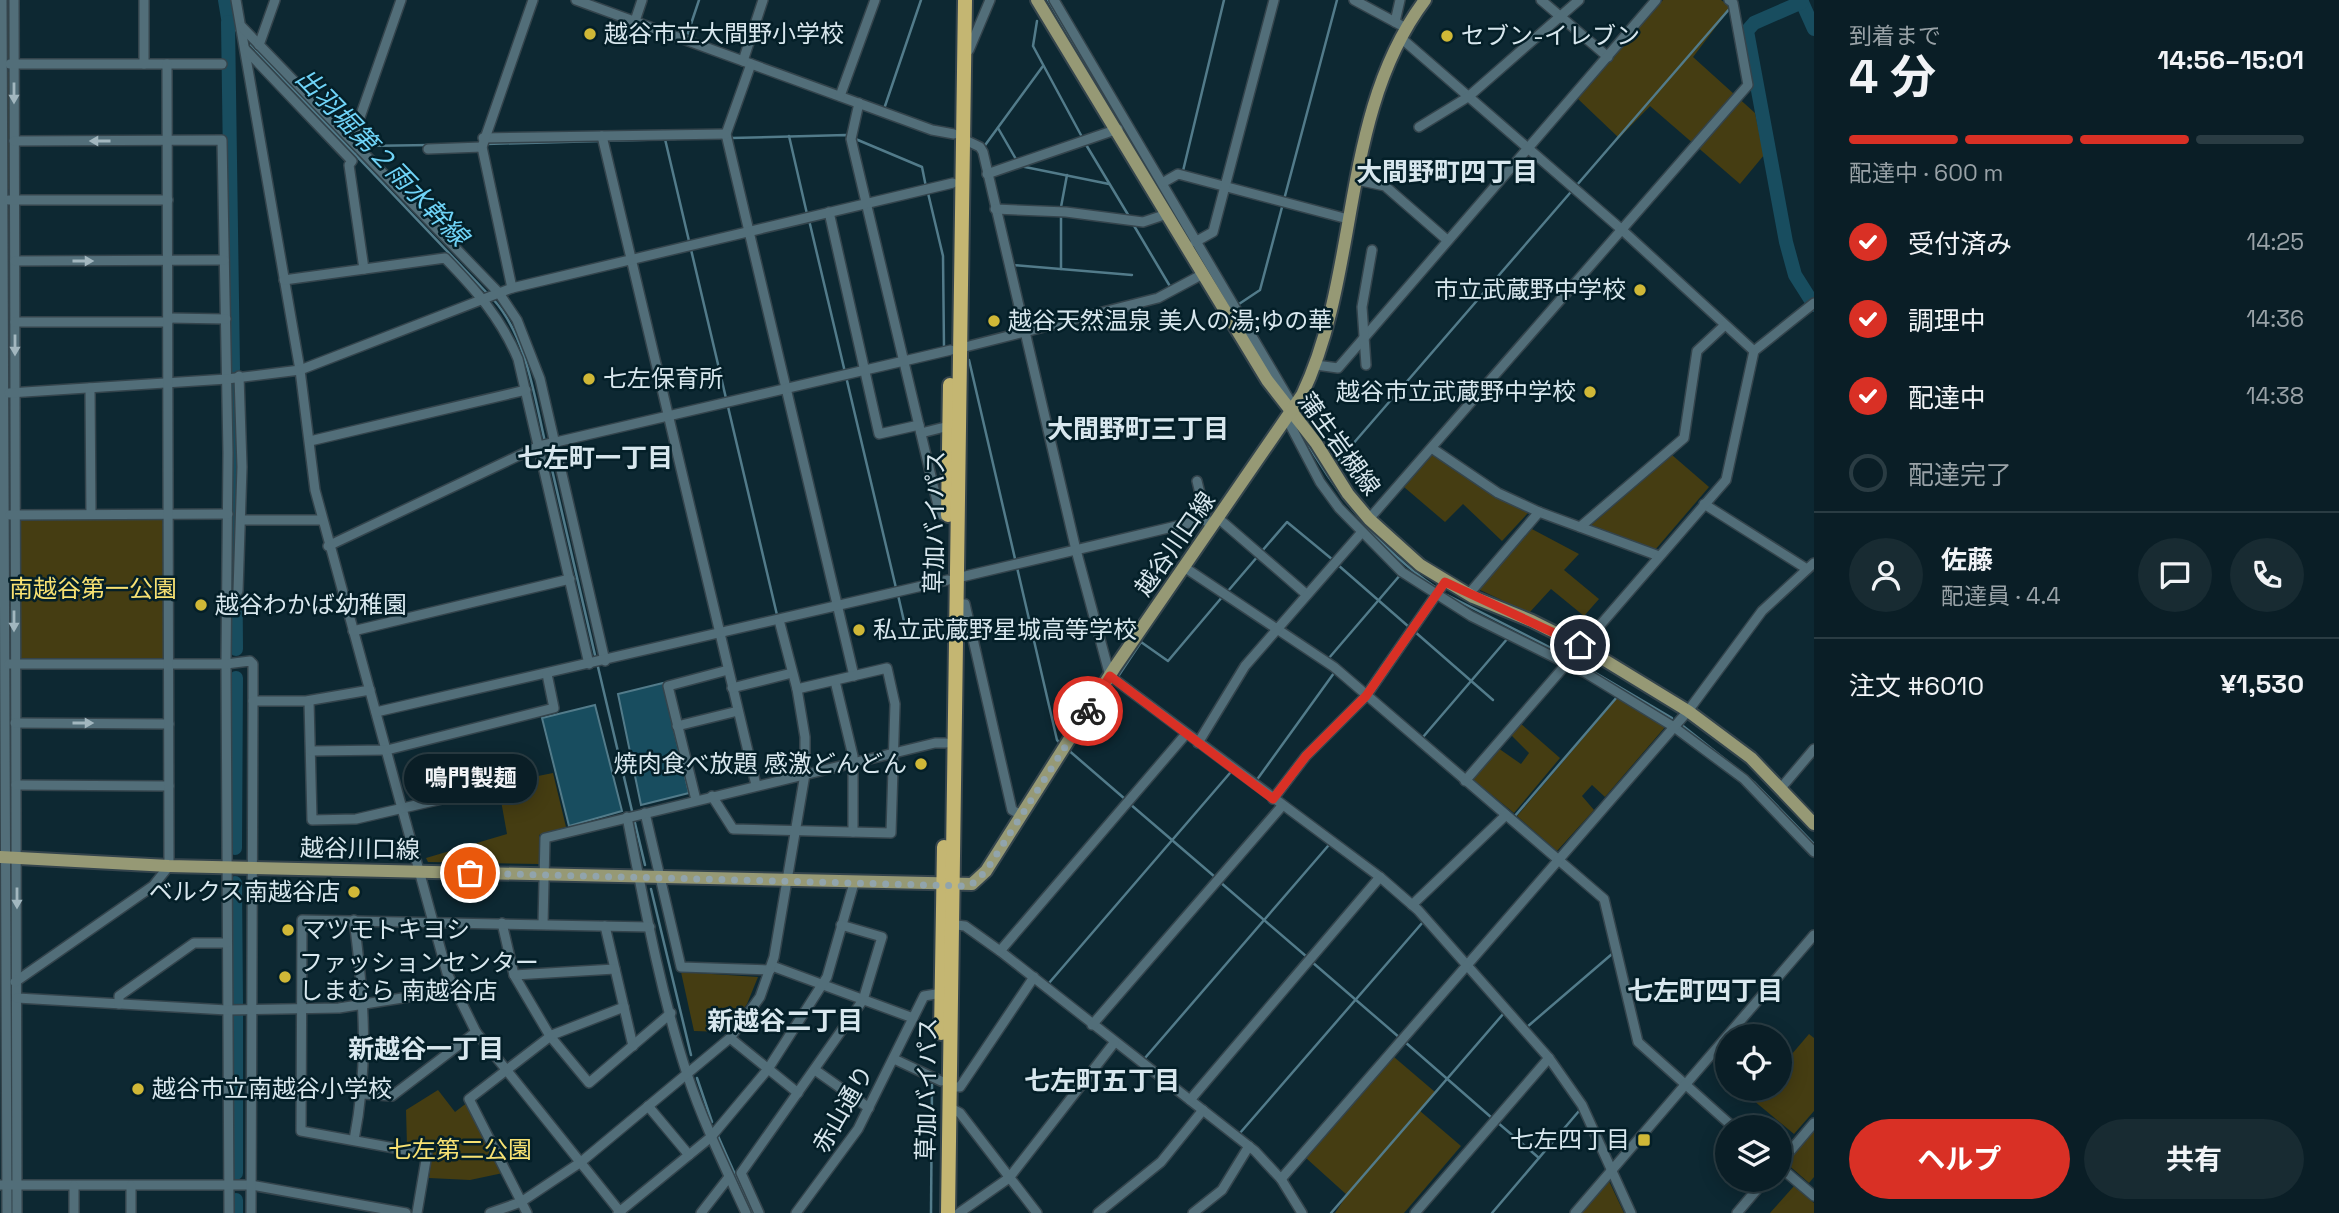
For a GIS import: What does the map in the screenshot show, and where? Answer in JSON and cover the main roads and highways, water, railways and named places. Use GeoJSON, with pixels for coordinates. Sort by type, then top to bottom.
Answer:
{"type":"FeatureCollection","features":[{"type":"Feature","properties":{"kind":"highway","name":"草加バイパス"},"geometry":{"type":"LineString","coordinates":[[948,885],[957,604],[952,579],[948,517],[949,426],[956,349],[953,183],[959,137],[955,0]]}},
{"type":"Feature","properties":{"kind":"highway","name":"草加バイパス"},"geometry":{"type":"LineString","coordinates":[[940,1213],[948,924],[946,743],[952,579],[959,137],[965,0]]}},
{"type":"Feature","properties":{"kind":"highway","name":"草加バイパス"},"geometry":{"type":"LineString","coordinates":[[948,924],[942,993],[945,1084],[950,1107],[948,1213]]}},
{"type":"Feature","properties":{"kind":"main road","name":"蒲生岩槻線"},"geometry":{"type":"LineString","coordinates":[[1037,0],[1121,127],[1167,214],[1192,244],[1203,274],[1267,380],[1316,443],[1348,494],[1369,519],[1420,565],[1445,582],[1580,645],[1688,711],[1751,758],[1814,824]]}},
{"type":"Feature","properties":{"kind":"main road","name":"越谷川口線"},"geometry":{"type":"LineString","coordinates":[[7,857],[169,866],[972,884],[980,878],[1211,523],[1291,413],[1316,365],[1373,104],[1401,29],[1425,0]]}},
{"type":"Feature","properties":{"kind":"water"},"geometry":{"type":"Polygon","coordinates":[[[663,683],[689,793],[641,805],[618,694],[663,683]]]}},
{"type":"Feature","properties":{"kind":"water"},"geometry":{"type":"Polygon","coordinates":[[[595,705],[622,811],[569,826],[542,718],[595,705]]]}},
{"type":"Feature","properties":{"kind":"waterway"},"geometry":{"type":"LineString","coordinates":[[225,0],[228,18]]}},
{"type":"Feature","properties":{"kind":"waterway"},"geometry":{"type":"LineString","coordinates":[[687,36],[699,0]]}},
{"type":"Feature","properties":{"kind":"waterway"},"geometry":{"type":"LineString","coordinates":[[884,109],[921,0]]}},
{"type":"Feature","properties":{"kind":"waterway"},"geometry":{"type":"LineString","coordinates":[[1048,0],[1118,122]]}},
{"type":"Feature","properties":{"kind":"waterway"},"geometry":{"type":"LineString","coordinates":[[1183,171],[1224,0]]}},
{"type":"Feature","properties":{"kind":"waterway"},"geometry":{"type":"LineString","coordinates":[[1239,304],[1260,290],[1337,0]]}},
{"type":"Feature","properties":{"kind":"waterway"},"geometry":{"type":"LineString","coordinates":[[1801,0],[1814,29]]}},
{"type":"Feature","properties":{"kind":"waterway"},"geometry":{"type":"LineString","coordinates":[[1802,2],[1754,23],[1747,31],[1786,242],[1795,275],[1814,305]]}},
{"type":"Feature","properties":{"kind":"waterway"},"geometry":{"type":"LineString","coordinates":[[1339,460],[1731,7]]}},
{"type":"Feature","properties":{"kind":"waterway"},"geometry":{"type":"LineString","coordinates":[[1037,21],[1033,46],[1082,137]]}},
{"type":"Feature","properties":{"kind":"waterway","name":"出羽堀第２雨水幹線"},"geometry":{"type":"LineString","coordinates":[[228,22],[237,31]]}},
{"type":"Feature","properties":{"kind":"waterway"},"geometry":{"type":"LineString","coordinates":[[228,22],[233,369]]}},
{"type":"Feature","properties":{"kind":"waterway","name":"出羽堀第２雨水幹線"},"geometry":{"type":"LineString","coordinates":[[251,45],[487,293]]}},
{"type":"Feature","properties":{"kind":"waterway"},"geometry":{"type":"LineString","coordinates":[[983,148],[1043,66]]}},
{"type":"Feature","properties":{"kind":"waterway"},"geometry":{"type":"LineString","coordinates":[[998,128],[1017,161]]}},
{"type":"Feature","properties":{"kind":"waterway"},"geometry":{"type":"LineString","coordinates":[[1125,133],[1153,181]]}},
{"type":"Feature","properties":{"kind":"waterway"},"geometry":{"type":"LineString","coordinates":[[731,138],[846,135],[922,167],[926,187]]}},
{"type":"Feature","properties":{"kind":"waterway"},"geometry":{"type":"LineString","coordinates":[[789,136],[807,214]]}},
{"type":"Feature","properties":{"kind":"waterway"},"geometry":{"type":"LineString","coordinates":[[665,139],[777,615]]}},
{"type":"Feature","properties":{"kind":"waterway"},"geometry":{"type":"LineString","coordinates":[[486,144],[676,139]]}},
{"type":"Feature","properties":{"kind":"waterway"},"geometry":{"type":"LineString","coordinates":[[1085,143],[1130,218]]}},
{"type":"Feature","properties":{"kind":"waterway"},"geometry":{"type":"LineString","coordinates":[[356,153],[363,146],[431,145]]}},
{"type":"Feature","properties":{"kind":"waterway"},"geometry":{"type":"LineString","coordinates":[[1020,166],[1109,184]]}},
{"type":"Feature","properties":{"kind":"waterway"},"geometry":{"type":"LineString","coordinates":[[1061,269],[1061,207],[1067,175]]}},
{"type":"Feature","properties":{"kind":"waterway"},"geometry":{"type":"LineString","coordinates":[[928,193],[943,256],[944,348]]}},
{"type":"Feature","properties":{"kind":"waterway"},"geometry":{"type":"LineString","coordinates":[[809,220],[896,588]]}},
{"type":"Feature","properties":{"kind":"waterway"},"geometry":{"type":"LineString","coordinates":[[1133,224],[1171,288]]}},
{"type":"Feature","properties":{"kind":"waterway"},"geometry":{"type":"LineString","coordinates":[[1013,265],[1132,275]]}},
{"type":"Feature","properties":{"kind":"waterway","name":"出羽堀第２雨水幹線"},"geometry":{"type":"LineString","coordinates":[[493,299],[514,330],[521,348],[545,442]]}},
{"type":"Feature","properties":{"kind":"waterway"},"geometry":{"type":"LineString","coordinates":[[965,359],[969,360],[1057,740],[1061,744]]}},
{"type":"Feature","properties":{"kind":"waterway"},"geometry":{"type":"LineString","coordinates":[[234,384],[236,649]]}},
{"type":"Feature","properties":{"kind":"waterway"},"geometry":{"type":"LineString","coordinates":[[1303,436],[1360,519],[1395,555],[1435,587]]}},
{"type":"Feature","properties":{"kind":"waterway","name":"出羽堀第２雨水幹線"},"geometry":{"type":"LineString","coordinates":[[547,448],[595,655]]}},
{"type":"Feature","properties":{"kind":"waterway"},"geometry":{"type":"LineString","coordinates":[[1262,551],[1287,522],[1333,560]]}},
{"type":"Feature","properties":{"kind":"waterway"},"geometry":{"type":"LineString","coordinates":[[1228,591],[1258,556]]}},
{"type":"Feature","properties":{"kind":"waterway"},"geometry":{"type":"LineString","coordinates":[[1338,565],[1409,627]]}},
{"type":"Feature","properties":{"kind":"waterway"},"geometry":{"type":"LineString","coordinates":[[1329,658],[1401,574]]}},
{"type":"Feature","properties":{"kind":"waterway"},"geometry":{"type":"LineString","coordinates":[[898,595],[908,639]]}},
{"type":"Feature","properties":{"kind":"waterway"},"geometry":{"type":"LineString","coordinates":[[1447,595],[1561,653]]}},
{"type":"Feature","properties":{"kind":"waterway"},"geometry":{"type":"LineString","coordinates":[[1117,678],[1141,642],[1168,661],[1223,596]]}},
{"type":"Feature","properties":{"kind":"waterway"},"geometry":{"type":"LineString","coordinates":[[1414,631],[1493,700]]}},
{"type":"Feature","properties":{"kind":"waterway"},"geometry":{"type":"LineString","coordinates":[[1423,737],[1508,638]]}},
{"type":"Feature","properties":{"kind":"waterway"},"geometry":{"type":"LineString","coordinates":[[1577,662],[1672,718]]}},
{"type":"Feature","properties":{"kind":"waterway","name":"出羽堀第２雨水幹線"},"geometry":{"type":"LineString","coordinates":[[598,667],[632,811]]}},
{"type":"Feature","properties":{"kind":"waterway"},"geometry":{"type":"LineString","coordinates":[[1256,781],[1334,673]]}},
{"type":"Feature","properties":{"kind":"waterway"},"geometry":{"type":"LineString","coordinates":[[235,848],[236,678]]}},
{"type":"Feature","properties":{"kind":"waterway"},"geometry":{"type":"LineString","coordinates":[[1514,817],[1617,697]]}},
{"type":"Feature","properties":{"kind":"waterway"},"geometry":{"type":"LineString","coordinates":[[1683,726],[1755,783],[1814,844]]}},
{"type":"Feature","properties":{"kind":"waterway"},"geometry":{"type":"LineString","coordinates":[[1066,748],[1125,799]]}},
{"type":"Feature","properties":{"kind":"waterway"},"geometry":{"type":"LineString","coordinates":[[1049,983],[1230,773]]}},
{"type":"Feature","properties":{"kind":"waterway"},"geometry":{"type":"LineString","coordinates":[[1130,804],[1215,877]]}},
{"type":"Feature","properties":{"kind":"waterway","name":"出羽堀第２雨水幹線"},"geometry":{"type":"LineString","coordinates":[[634,819],[645,865]]}},
{"type":"Feature","properties":{"kind":"waterway"},"geometry":{"type":"LineString","coordinates":[[1145,1058],[1328,846]]}},
{"type":"Feature","properties":{"kind":"waterway"},"geometry":{"type":"LineString","coordinates":[[1220,882],[1307,957]]}},
{"type":"Feature","properties":{"kind":"waterway"},"geometry":{"type":"LineString","coordinates":[[235,883],[236,1004]]}},
{"type":"Feature","properties":{"kind":"waterway","name":"出羽堀第２雨水幹線"},"geometry":{"type":"LineString","coordinates":[[651,889],[691,1055]]}},
{"type":"Feature","properties":{"kind":"waterway"},"geometry":{"type":"LineString","coordinates":[[1240,1133],[1423,922]]}},
{"type":"Feature","properties":{"kind":"waterway"},"geometry":{"type":"LineString","coordinates":[[1527,1027],[1612,954]]}},
{"type":"Feature","properties":{"kind":"waterway"},"geometry":{"type":"LineString","coordinates":[[1312,962],[1400,1038]]}},
{"type":"Feature","properties":{"kind":"waterway"},"geometry":{"type":"LineString","coordinates":[[236,1013],[236,1173]]}},
{"type":"Feature","properties":{"kind":"waterway"},"geometry":{"type":"LineString","coordinates":[[1331,1213],[1504,1013]]}},
{"type":"Feature","properties":{"kind":"waterway"},"geometry":{"type":"LineString","coordinates":[[1405,1042],[1492,1118]]}},
{"type":"Feature","properties":{"kind":"waterway","name":"出羽堀第２雨水幹線"},"geometry":{"type":"LineString","coordinates":[[697,1078],[712,1122]]}},
{"type":"Feature","properties":{"kind":"waterway"},"geometry":{"type":"LineString","coordinates":[[931,1213],[932,1085]]}},
{"type":"Feature","properties":{"kind":"waterway"},"geometry":{"type":"LineString","coordinates":[[1492,1213],[1579,1111]]}},
{"type":"Feature","properties":{"kind":"waterway"},"geometry":{"type":"LineString","coordinates":[[1497,1122],[1539,1158]]}},
{"type":"Feature","properties":{"kind":"waterway","name":"出羽堀第２雨水幹線"},"geometry":{"type":"LineString","coordinates":[[718,1136],[752,1213]]}},
{"type":"Feature","properties":{"kind":"waterway"},"geometry":{"type":"LineString","coordinates":[[236,1200],[236,1213]]}},
{"type":"Feature","properties":{"kind":"place","name":"越谷市立大間野小学校"},"geometry":{"type":"Point","coordinates":[590,34]}},
{"type":"Feature","properties":{"kind":"place","name":"セブン-イレブン"},"geometry":{"type":"Point","coordinates":[1447,36]}},
{"type":"Feature","properties":{"kind":"place","name":"市立武蔵野中学校"},"geometry":{"type":"Point","coordinates":[1640,290]}},
{"type":"Feature","properties":{"kind":"place","name":"越谷天然温泉 美人の湯;ゆの華"},"geometry":{"type":"Point","coordinates":[994,321]}},
{"type":"Feature","properties":{"kind":"place","name":"七左保育所"},"geometry":{"type":"Point","coordinates":[589,379]}},
{"type":"Feature","properties":{"kind":"place","name":"越谷市立武蔵野中学校"},"geometry":{"type":"Point","coordinates":[1590,392]}},
{"type":"Feature","properties":{"kind":"place","name":"越谷わかば幼稚園"},"geometry":{"type":"Point","coordinates":[201,605]}},
{"type":"Feature","properties":{"kind":"place","name":"私立武蔵野星城高等学校"},"geometry":{"type":"Point","coordinates":[859,630]}},
{"type":"Feature","properties":{"kind":"place","name":"焼肉食べ放題 感激どんどん"},"geometry":{"type":"Point","coordinates":[921,764]}},
{"type":"Feature","properties":{"kind":"place","name":"鳴門製麺"},"geometry":{"type":"Point","coordinates":[470,873]}},
{"type":"Feature","properties":{"kind":"place","name":"ベルクス南越谷店"},"geometry":{"type":"Point","coordinates":[354,892]}},
{"type":"Feature","properties":{"kind":"place","name":"マツモトキヨシ"},"geometry":{"type":"Point","coordinates":[288,930]}},
{"type":"Feature","properties":{"kind":"place","name":"ファッションセンター しまむら 南越谷店"},"geometry":{"type":"Point","coordinates":[285,977]}},
{"type":"Feature","properties":{"kind":"place","name":"越谷市立南越谷小学校"},"geometry":{"type":"Point","coordinates":[138,1089]}},
{"type":"Feature","properties":{"kind":"place","name":"七左四丁目"},"geometry":{"type":"Point","coordinates":[1644,1140]}},
{"type":"Feature","properties":{"kind":"district","name":"大間野町四丁目"},"geometry":{"type":"Point","coordinates":[1447,172]}},
{"type":"Feature","properties":{"kind":"district","name":"大間野町三丁目"},"geometry":{"type":"Point","coordinates":[1138,429]}},
{"type":"Feature","properties":{"kind":"district","name":"七左町一丁目"},"geometry":{"type":"Point","coordinates":[595,458]}},
{"type":"Feature","properties":{"kind":"district","name":"七左町四丁目"},"geometry":{"type":"Point","coordinates":[1705,991]}},
{"type":"Feature","properties":{"kind":"district","name":"新越谷二丁目"},"geometry":{"type":"Point","coordinates":[785,1021]}},
{"type":"Feature","properties":{"kind":"district","name":"新越谷一丁目"},"geometry":{"type":"Point","coordinates":[426,1049]}},
{"type":"Feature","properties":{"kind":"district","name":"七左町五丁目"},"geometry":{"type":"Point","coordinates":[1102,1081]}},
{"type":"Feature","properties":{"kind":"park label","name":"南越谷第一公園"},"geometry":{"type":"Point","coordinates":[93,589]}},
{"type":"Feature","properties":{"kind":"park label","name":"七左第二公園"},"geometry":{"type":"Point","coordinates":[460,1150]}}]}
